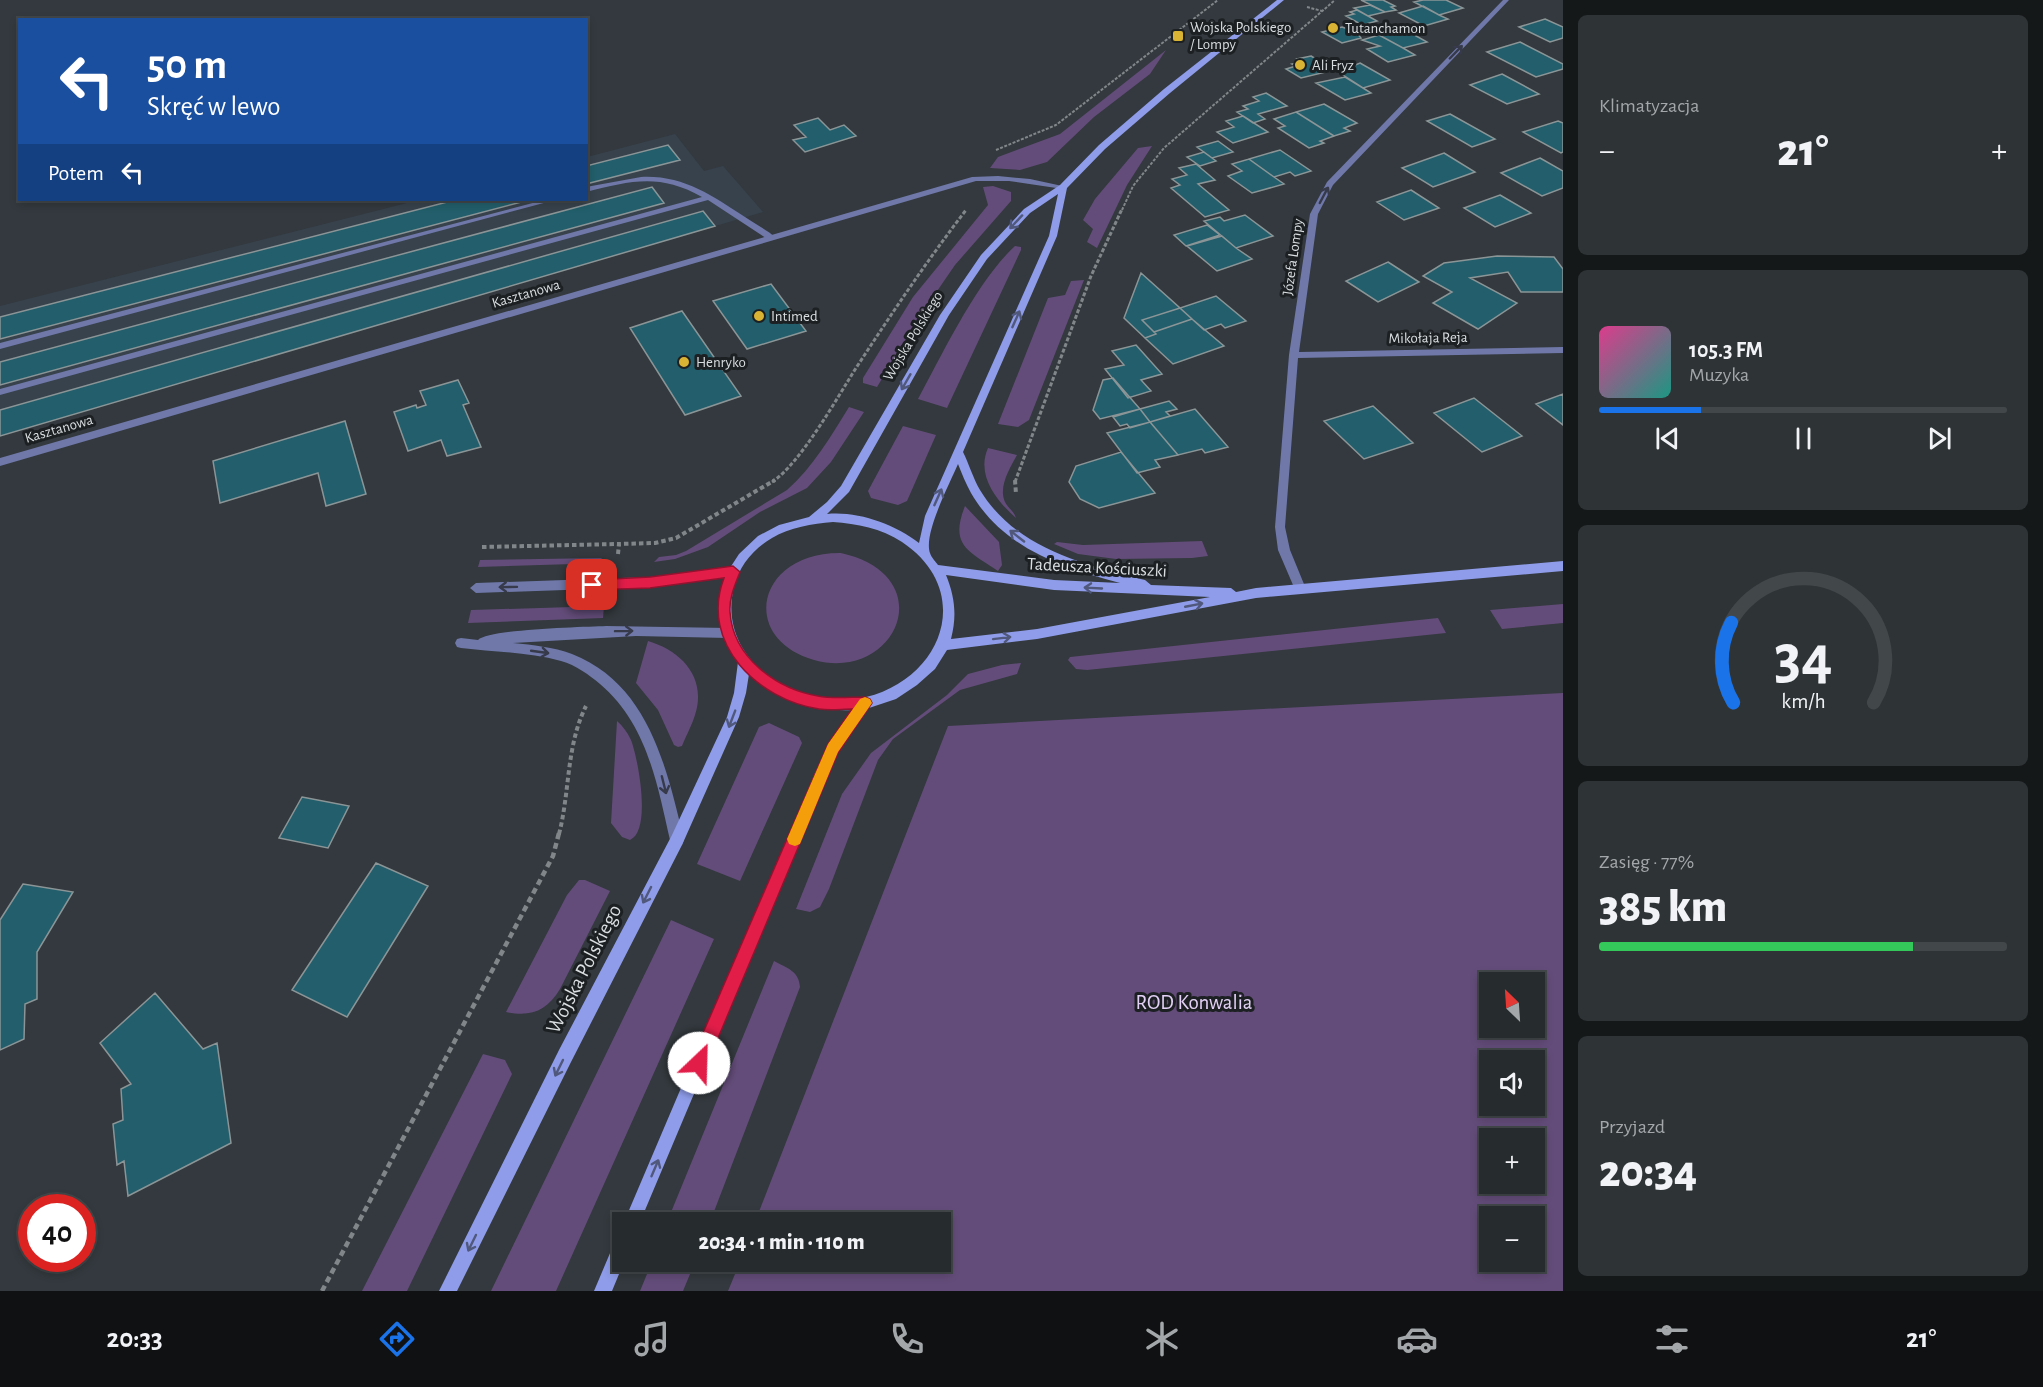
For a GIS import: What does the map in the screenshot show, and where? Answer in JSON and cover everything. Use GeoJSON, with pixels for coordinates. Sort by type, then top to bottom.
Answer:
{"type":"FeatureCollection","features":[{"type":"Feature","properties":{"kind":"street","name":"Wojska Polskiego"},"geometry":{"type":"LineString","coordinates":[[813,520],[845,489],[945,315],[984,257],[1026,212],[1063,187],[1102,147],[1159,98],[1281,0]]}},
{"type":"Feature","properties":{"kind":"street","name":"Józefa Lompy"},"geometry":{"type":"LineString","coordinates":[[1300,589],[1284,550],[1280,527],[1294,355],[1314,214],[1330,184],[1506,0]]}},
{"type":"Feature","properties":{"kind":"street"},"geometry":{"type":"LineString","coordinates":[[588,189],[621,181],[654,178],[676,181],[772,238]]}},
{"type":"Feature","properties":{"kind":"street","name":"Kasztanowa"},"geometry":{"type":"LineString","coordinates":[[0,462],[975,179],[1019,178],[1063,187]]}},
{"type":"Feature","properties":{"kind":"street"},"geometry":{"type":"LineString","coordinates":[[924,554],[925,534],[930,516],[1053,236],[1063,187]]}},
{"type":"Feature","properties":{"kind":"street"},"geometry":{"type":"LineString","coordinates":[[0,392],[707,198]]}},
{"type":"Feature","properties":{"kind":"street"},"geometry":{"type":"LineString","coordinates":[[0,346],[547,201]]}},
{"type":"Feature","properties":{"kind":"street","name":"Mikołaja Reja"},"geometry":{"type":"LineString","coordinates":[[1294,355],[1563,350]]}},
{"type":"Feature","properties":{"kind":"street"},"geometry":{"type":"LineString","coordinates":[[958,452],[976,491],[992,514],[1032,548],[1086,570],[1169,591]]}},
{"type":"Feature","properties":{"kind":"street"},"geometry":{"type":"LineString","coordinates":[[854,519],[874,524],[909,541],[924,554],[936,569],[948,593],[951,619],[944,645],[933,665],[914,682],[892,695],[865,703],[819,703],[797,697],[776,689],[758,677],[734,648],[724,612],[726,591],[733,572],[744,556],[774,532],[813,520],[854,519]]}},
{"type":"Feature","properties":{"kind":"street","name":"Tadeusza Kościuszki"},"geometry":{"type":"LineString","coordinates":[[944,645],[1037,634],[1257,593],[1563,566]]}},
{"type":"Feature","properties":{"kind":"street","name":"Tadeusza Kościuszki"},"geometry":{"type":"LineString","coordinates":[[936,569],[1026,583],[1169,591],[1257,593]]}},
{"type":"Feature","properties":{"kind":"street"},"geometry":{"type":"LineString","coordinates":[[476,588],[650,582],[733,572]]}},
{"type":"Feature","properties":{"kind":"street"},"geometry":{"type":"LineString","coordinates":[[677,840],[654,747],[637,714],[609,683],[580,662],[563,656],[546,652],[461,643],[561,632],[655,630],[728,633]]}},
{"type":"Feature","properties":{"kind":"street","name":"Wojska Polskiego"},"geometry":{"type":"LineString","coordinates":[[448,1291],[565,1056],[677,840],[733,717],[740,693],[744,662]]}},
{"type":"Feature","properties":{"kind":"street"},"geometry":{"type":"LineString","coordinates":[[636,1212],[828,758],[865,703]]}},
{"type":"Feature","properties":{"kind":"street"},"geometry":{"type":"LineString","coordinates":[[603,1291],[612,1269]]}},
{"type":"Feature","properties":{"kind":"path"},"geometry":{"type":"LineString","coordinates":[[1020,501],[1015,493],[1015,481],[1091,276],[1132,186],[1164,148],[1335,0]]}},
{"type":"Feature","properties":{"kind":"path"},"geometry":{"type":"LineString","coordinates":[[1307,7],[1322,11]]}},
{"type":"Feature","properties":{"kind":"path"},"geometry":{"type":"LineString","coordinates":[[482,547],[619,544]]}},
{"type":"Feature","properties":{"kind":"shaded area"},"geometry":{"type":"Polygon","coordinates":[[[675,134],[704,171],[723,166],[763,212],[0,436],[0,306],[415,201],[588,201],[588,157],[675,134]]]}},
{"type":"Feature","properties":{"kind":"green space"},"geometry":{"type":"Polygon","coordinates":[[[1166,50],[1150,74],[1094,117],[1047,162],[1020,170],[990,168],[998,157],[1060,134],[1166,50]]]}},
{"type":"Feature","properties":{"kind":"green space"},"geometry":{"type":"Polygon","coordinates":[[[1152,146],[1127,185],[1097,248],[1087,242],[1093,229],[1083,220],[1095,199],[1138,148],[1152,146]]]}},
{"type":"Feature","properties":{"kind":"green space"},"geometry":{"type":"Polygon","coordinates":[[[993,186],[1011,192],[1011,201],[955,265],[922,313],[877,387],[863,383],[863,378],[913,297],[988,205],[983,187],[993,186]]]}},
{"type":"Feature","properties":{"kind":"green space"},"geometry":{"type":"Polygon","coordinates":[[[1015,246],[1021,247],[1021,250],[947,408],[918,399],[974,298],[987,278],[1015,246]]]}},
{"type":"Feature","properties":{"kind":"green space"},"geometry":{"type":"Polygon","coordinates":[[[1084,280],[1029,420],[1018,427],[998,424],[1048,298],[1065,295],[1071,281],[1084,280]]]}},
{"type":"Feature","properties":{"kind":"green space"},"geometry":{"type":"Polygon","coordinates":[[[849,407],[864,412],[831,462],[807,488],[760,512],[708,547],[675,559],[654,562],[659,557],[686,551],[787,490],[813,461],[849,407]]]}},
{"type":"Feature","properties":{"kind":"green space"},"geometry":{"type":"Polygon","coordinates":[[[903,426],[936,435],[907,501],[898,505],[871,498],[868,491],[903,426]]]}},
{"type":"Feature","properties":{"kind":"green space"},"geometry":{"type":"Polygon","coordinates":[[[988,448],[1017,455],[1003,490],[1005,502],[1016,518],[995,495],[986,477],[984,468],[988,448]]]}},
{"type":"Feature","properties":{"kind":"green space"},"geometry":{"type":"Polygon","coordinates":[[[965,506],[999,542],[1002,565],[998,571],[971,552],[961,539],[959,530],[965,506]]]}},
{"type":"Feature","properties":{"kind":"green space"},"geometry":{"type":"Polygon","coordinates":[[[1202,541],[1208,556],[1192,558],[1116,559],[1078,554],[1054,544],[1057,542],[1083,545],[1202,541]]]}},
{"type":"Feature","properties":{"kind":"green space"},"geometry":{"type":"Polygon","coordinates":[[[841,553],[872,565],[891,583],[899,603],[896,624],[885,642],[867,656],[843,663],[814,660],[790,649],[774,634],[767,616],[768,598],[776,581],[791,566],[813,556],[841,553]]]}},
{"type":"Feature","properties":{"kind":"green space"},"geometry":{"type":"Polygon","coordinates":[[[601,558],[606,563],[478,567],[480,560],[601,558]]]}},
{"type":"Feature","properties":{"kind":"green space"},"geometry":{"type":"Polygon","coordinates":[[[1563,604],[1563,623],[1502,629],[1490,610],[1563,604]]]}},
{"type":"Feature","properties":{"kind":"green space"},"geometry":{"type":"Polygon","coordinates":[[[604,606],[603,618],[468,623],[471,610],[604,606]]]}},
{"type":"Feature","properties":{"kind":"green space"},"geometry":{"type":"Polygon","coordinates":[[[1438,618],[1446,633],[1087,670],[1076,669],[1068,660],[1070,657],[1438,618]]]}},
{"type":"Feature","properties":{"kind":"green space"},"geometry":{"type":"Polygon","coordinates":[[[648,641],[681,659],[689,668],[698,689],[694,719],[682,746],[674,745],[658,710],[636,683],[648,641]]]}},
{"type":"Feature","properties":{"kind":"green space"},"geometry":{"type":"Polygon","coordinates":[[[1021,663],[1017,674],[960,690],[893,739],[878,760],[820,907],[810,912],[796,909],[842,794],[871,753],[947,695],[968,674],[1002,665],[1021,663]]]}},
{"type":"Feature","properties":{"kind":"green space","name":"ROD Konwalia"},"geometry":{"type":"Polygon","coordinates":[[[1563,693],[1563,1291],[728,1291],[736,1272],[951,1272],[951,1212],[759,1212],[948,726],[1563,693]]]}},
{"type":"Feature","properties":{"kind":"green space"},"geometry":{"type":"Polygon","coordinates":[[[617,721],[631,740],[640,777],[642,809],[640,823],[637,834],[630,840],[622,837],[611,823],[617,721]]]}},
{"type":"Feature","properties":{"kind":"green space"},"geometry":{"type":"Polygon","coordinates":[[[769,723],[799,737],[802,743],[740,881],[697,864],[759,727],[769,723]]]}},
{"type":"Feature","properties":{"kind":"green space"},"geometry":{"type":"Polygon","coordinates":[[[579,880],[585,880],[610,891],[560,989],[550,1003],[538,1011],[523,1014],[506,1012],[567,895],[579,880]]]}},
{"type":"Feature","properties":{"kind":"green space"},"geometry":{"type":"Polygon","coordinates":[[[671,920],[714,939],[556,1291],[491,1291],[671,920]]]}},
{"type":"Feature","properties":{"kind":"green space"},"geometry":{"type":"Polygon","coordinates":[[[774,961],[795,974],[800,987],[714,1212],[671,1212],[774,961]]]}},
{"type":"Feature","properties":{"kind":"green space"},"geometry":{"type":"Polygon","coordinates":[[[483,1054],[505,1060],[512,1074],[407,1291],[362,1291],[483,1054]]]}},
{"type":"Feature","properties":{"kind":"green space"},"geometry":{"type":"Polygon","coordinates":[[[648,1272],[691,1272],[683,1291],[640,1291],[648,1272]]]}},
{"type":"Feature","properties":{"kind":"building"},"geometry":{"type":"Polygon","coordinates":[[[1361,0],[1383,0],[1395,6],[1391,7],[1396,10],[1385,12],[1361,0]]]}},
{"type":"Feature","properties":{"kind":"building"},"geometry":{"type":"Polygon","coordinates":[[[1446,0],[1463,8],[1439,15],[1414,2],[1446,0]]]}},
{"type":"Feature","properties":{"kind":"building"},"geometry":{"type":"Polygon","coordinates":[[[1370,5],[1385,12],[1368,16],[1354,8],[1370,5]]]}},
{"type":"Feature","properties":{"kind":"building"},"geometry":{"type":"Polygon","coordinates":[[[1423,6],[1448,19],[1424,26],[1399,13],[1423,6]]]}},
{"type":"Feature","properties":{"kind":"building"},"geometry":{"type":"Polygon","coordinates":[[[1357,10],[1377,21],[1362,25],[1346,16],[1354,14],[1350,12],[1357,10]]]}},
{"type":"Feature","properties":{"kind":"building"},"geometry":{"type":"Polygon","coordinates":[[[1545,19],[1563,27],[1563,38],[1550,42],[1519,27],[1545,19]]]}},
{"type":"Feature","properties":{"kind":"building"},"geometry":{"type":"Polygon","coordinates":[[[1342,27],[1356,32],[1361,38],[1342,43],[1322,32],[1342,27]]]}},
{"type":"Feature","properties":{"kind":"building"},"geometry":{"type":"Polygon","coordinates":[[[1400,27],[1427,42],[1403,48],[1379,35],[1400,27]]]}},
{"type":"Feature","properties":{"kind":"building"},"geometry":{"type":"Polygon","coordinates":[[[1379,35],[1415,55],[1388,62],[1367,49],[1380,46],[1362,40],[1379,35]]]}},
{"type":"Feature","properties":{"kind":"building"},"geometry":{"type":"Polygon","coordinates":[[[1520,42],[1563,64],[1563,69],[1536,77],[1487,52],[1520,42]]]}},
{"type":"Feature","properties":{"kind":"building"},"geometry":{"type":"Polygon","coordinates":[[[1311,56],[1334,70],[1301,78],[1286,69],[1296,66],[1292,64],[1301,62],[1297,59],[1311,56]]]}},
{"type":"Feature","properties":{"kind":"building"},"geometry":{"type":"Polygon","coordinates":[[[1360,63],[1390,80],[1363,88],[1338,72],[1360,63]]]}},
{"type":"Feature","properties":{"kind":"building"},"geometry":{"type":"Polygon","coordinates":[[[1502,74],[1539,94],[1507,104],[1470,85],[1502,74]]]}},
{"type":"Feature","properties":{"kind":"building"},"geometry":{"type":"Polygon","coordinates":[[[1345,77],[1371,93],[1345,100],[1316,83],[1345,77]]]}},
{"type":"Feature","properties":{"kind":"building"},"geometry":{"type":"Polygon","coordinates":[[[1266,93],[1287,106],[1258,114],[1265,119],[1253,123],[1237,112],[1248,109],[1243,106],[1259,101],[1253,97],[1266,93]]]}},
{"type":"Feature","properties":{"kind":"building"},"geometry":{"type":"Polygon","coordinates":[[[1324,104],[1357,123],[1344,128],[1350,131],[1334,136],[1296,112],[1324,104]]]}},
{"type":"Feature","properties":{"kind":"building"},"geometry":{"type":"Polygon","coordinates":[[[1296,112],[1334,136],[1320,141],[1324,143],[1309,148],[1278,128],[1285,126],[1274,119],[1296,112]]]}},
{"type":"Feature","properties":{"kind":"building"},"geometry":{"type":"Polygon","coordinates":[[[1450,114],[1495,139],[1472,147],[1427,121],[1450,114]]]}},
{"type":"Feature","properties":{"kind":"building"},"geometry":{"type":"Polygon","coordinates":[[[1243,116],[1268,132],[1233,143],[1217,132],[1234,127],[1226,121],[1243,116]]]}},
{"type":"Feature","properties":{"kind":"building"},"geometry":{"type":"Polygon","coordinates":[[[818,118],[830,130],[844,125],[856,136],[805,152],[793,140],[806,137],[794,125],[818,118]]]}},
{"type":"Feature","properties":{"kind":"building"},"geometry":{"type":"Polygon","coordinates":[[[1558,121],[1563,123],[1563,152],[1561,153],[1523,132],[1558,121]]]}},
{"type":"Feature","properties":{"kind":"building"},"geometry":{"type":"Polygon","coordinates":[[[1218,141],[1233,152],[1212,158],[1197,147],[1218,141]]]}},
{"type":"Feature","properties":{"kind":"building"},"geometry":{"type":"Polygon","coordinates":[[[668,145],[680,160],[588,183],[588,165],[668,145]]]}},
{"type":"Feature","properties":{"kind":"building"},"geometry":{"type":"Polygon","coordinates":[[[1280,150],[1311,171],[1295,176],[1290,172],[1274,177],[1249,159],[1280,150]]]}},
{"type":"Feature","properties":{"kind":"building"},"geometry":{"type":"Polygon","coordinates":[[[1204,152],[1216,161],[1200,166],[1187,157],[1204,152]]]}},
{"type":"Feature","properties":{"kind":"building"},"geometry":{"type":"Polygon","coordinates":[[[1444,153],[1475,172],[1433,187],[1402,168],[1444,153]]]}},
{"type":"Feature","properties":{"kind":"building"},"geometry":{"type":"Polygon","coordinates":[[[1540,158],[1563,171],[1563,188],[1542,196],[1501,173],[1540,158]]]}},
{"type":"Feature","properties":{"kind":"building"},"geometry":{"type":"Polygon","coordinates":[[[1249,159],[1284,184],[1252,193],[1228,176],[1242,171],[1232,164],[1249,159]]]}},
{"type":"Feature","properties":{"kind":"building"},"geometry":{"type":"Polygon","coordinates":[[[1196,164],[1215,180],[1198,184],[1229,210],[1205,217],[1171,188],[1180,185],[1172,179],[1187,175],[1179,168],[1196,164]]]}},
{"type":"Feature","properties":{"kind":"building"},"geometry":{"type":"Polygon","coordinates":[[[652,187],[664,203],[0,385],[0,362],[652,187]]]}},
{"type":"Feature","properties":{"kind":"building"},"geometry":{"type":"Polygon","coordinates":[[[1411,190],[1439,208],[1404,220],[1377,202],[1411,190]]]}},
{"type":"Feature","properties":{"kind":"building"},"geometry":{"type":"Polygon","coordinates":[[[1500,195],[1531,213],[1495,227],[1464,208],[1500,195]]]}},
{"type":"Feature","properties":{"kind":"building"},"geometry":{"type":"Polygon","coordinates":[[[451,201],[525,201],[0,339],[0,317],[451,201]]]}},
{"type":"Feature","properties":{"kind":"building"},"geometry":{"type":"Polygon","coordinates":[[[703,211],[715,226],[0,436],[0,410],[703,211]]]}},
{"type":"Feature","properties":{"kind":"building"},"geometry":{"type":"Polygon","coordinates":[[[1245,215],[1273,236],[1236,248],[1204,221],[1220,217],[1224,221],[1245,215]]]}},
{"type":"Feature","properties":{"kind":"building"},"geometry":{"type":"Polygon","coordinates":[[[1207,225],[1220,235],[1186,246],[1174,235],[1207,225]]]}},
{"type":"Feature","properties":{"kind":"building"},"geometry":{"type":"Polygon","coordinates":[[[1222,236],[1252,259],[1217,271],[1187,246],[1222,236]]]}},
{"type":"Feature","properties":{"kind":"building"},"geometry":{"type":"Polygon","coordinates":[[[1497,256],[1554,257],[1563,269],[1563,292],[1521,292],[1508,272],[1470,278],[1517,303],[1478,329],[1433,303],[1452,292],[1423,276],[1444,263],[1497,256]]]}},
{"type":"Feature","properties":{"kind":"building"},"geometry":{"type":"Polygon","coordinates":[[[1388,262],[1419,282],[1378,302],[1346,281],[1388,262]]]}},
{"type":"Feature","properties":{"kind":"building"},"geometry":{"type":"Polygon","coordinates":[[[1141,273],[1180,308],[1142,320],[1156,334],[1145,338],[1124,318],[1141,273]]]}},
{"type":"Feature","properties":{"kind":"building","name":"Intimed"},"geometry":{"type":"Polygon","coordinates":[[[771,284],[806,331],[747,349],[713,301],[771,284]]]}},
{"type":"Feature","properties":{"kind":"building"},"geometry":{"type":"Polygon","coordinates":[[[1216,296],[1246,321],[1225,328],[1221,324],[1204,330],[1180,308],[1216,296]]]}},
{"type":"Feature","properties":{"kind":"building"},"geometry":{"type":"Polygon","coordinates":[[[1180,308],[1192,319],[1154,332],[1142,320],[1180,308]]]}},
{"type":"Feature","properties":{"kind":"building","name":"Henryko"},"geometry":{"type":"Polygon","coordinates":[[[682,311],[741,396],[685,415],[630,328],[682,311]]]}},
{"type":"Feature","properties":{"kind":"building"},"geometry":{"type":"Polygon","coordinates":[[[1192,319],[1224,346],[1173,364],[1145,338],[1156,334],[1154,332],[1192,319]]]}},
{"type":"Feature","properties":{"kind":"building"},"geometry":{"type":"Polygon","coordinates":[[[1136,345],[1162,374],[1141,380],[1151,391],[1128,398],[1105,369],[1124,365],[1112,351],[1136,345]]]}},
{"type":"Feature","properties":{"kind":"building"},"geometry":{"type":"Polygon","coordinates":[[[1113,378],[1140,409],[1100,419],[1093,410],[1103,380],[1113,378]]]}},
{"type":"Feature","properties":{"kind":"building"},"geometry":{"type":"Polygon","coordinates":[[[458,380],[469,403],[463,405],[481,447],[447,456],[441,440],[408,451],[394,412],[416,405],[417,408],[426,405],[420,391],[458,380]]]}},
{"type":"Feature","properties":{"kind":"building"},"geometry":{"type":"Polygon","coordinates":[[[1563,394],[1563,425],[1536,404],[1563,394]]]}},
{"type":"Feature","properties":{"kind":"building"},"geometry":{"type":"Polygon","coordinates":[[[1474,398],[1522,436],[1482,452],[1434,413],[1474,398]]]}},
{"type":"Feature","properties":{"kind":"building"},"geometry":{"type":"Polygon","coordinates":[[[1169,401],[1177,409],[1166,412],[1170,416],[1150,422],[1140,409],[1169,401]]]}},
{"type":"Feature","properties":{"kind":"building"},"geometry":{"type":"Polygon","coordinates":[[[1373,406],[1413,443],[1364,459],[1324,421],[1373,406]]]}},
{"type":"Feature","properties":{"kind":"building"},"geometry":{"type":"Polygon","coordinates":[[[1140,409],[1150,422],[1130,428],[1127,424],[1120,426],[1113,417],[1140,409]]]}},
{"type":"Feature","properties":{"kind":"building"},"geometry":{"type":"Polygon","coordinates":[[[1195,409],[1228,447],[1205,453],[1202,449],[1178,455],[1150,422],[1195,409]]]}},
{"type":"Feature","properties":{"kind":"building"},"geometry":{"type":"Polygon","coordinates":[[[345,421],[366,494],[326,506],[318,473],[220,503],[213,461],[345,421]]]}},
{"type":"Feature","properties":{"kind":"building"},"geometry":{"type":"Polygon","coordinates":[[[1150,422],[1178,455],[1155,460],[1160,467],[1137,473],[1107,433],[1150,422]]]}},
{"type":"Feature","properties":{"kind":"building"},"geometry":{"type":"Polygon","coordinates":[[[1121,452],[1155,493],[1099,508],[1080,499],[1069,482],[1076,466],[1121,452]]]}},
{"type":"Feature","properties":{"kind":"building"},"geometry":{"type":"Polygon","coordinates":[[[302,797],[349,806],[328,848],[279,838],[302,797]]]}},
{"type":"Feature","properties":{"kind":"building"},"geometry":{"type":"Polygon","coordinates":[[[376,863],[428,886],[347,1017],[292,990],[376,863]]]}},
{"type":"Feature","properties":{"kind":"building"},"geometry":{"type":"Polygon","coordinates":[[[23,884],[73,892],[37,952],[37,999],[25,1004],[24,1039],[0,1050],[0,920],[23,884]]]}},
{"type":"Feature","properties":{"kind":"building"},"geometry":{"type":"Polygon","coordinates":[[[155,993],[203,1049],[217,1043],[231,1143],[128,1196],[124,1161],[117,1165],[113,1124],[123,1120],[121,1089],[131,1084],[100,1043],[155,993]]]}},
{"type":"Feature","properties":{"kind":"slow traffic"},"geometry":{"type":"LineString","coordinates":[[795,839],[833,748],[865,703]]}},
{"type":"Feature","properties":{"kind":"place","name":"Tutanchamon"},"geometry":{"type":"Point","coordinates":[1333,28]}},
{"type":"Feature","properties":{"kind":"place","name":"Wojska Polskiego / Lompy"},"geometry":{"type":"Point","coordinates":[1178,36]}},
{"type":"Feature","properties":{"kind":"place","name":"Ali Fryz"},"geometry":{"type":"Point","coordinates":[1300,65]}},
{"type":"Feature","properties":{"kind":"place","name":"Intimed"},"geometry":{"type":"Point","coordinates":[759,316]}},
{"type":"Feature","properties":{"kind":"place","name":"Henryko"},"geometry":{"type":"Point","coordinates":[684,362]}},
{"type":"Feature","properties":{"kind":"route"},"geometry":{"type":"LineString","coordinates":[[592,585],[650,582],[733,572],[726,591],[724,612],[728,633],[734,648],[758,677],[776,689],[819,703],[842,705],[865,703],[833,748],[699,1063]]}}]}
